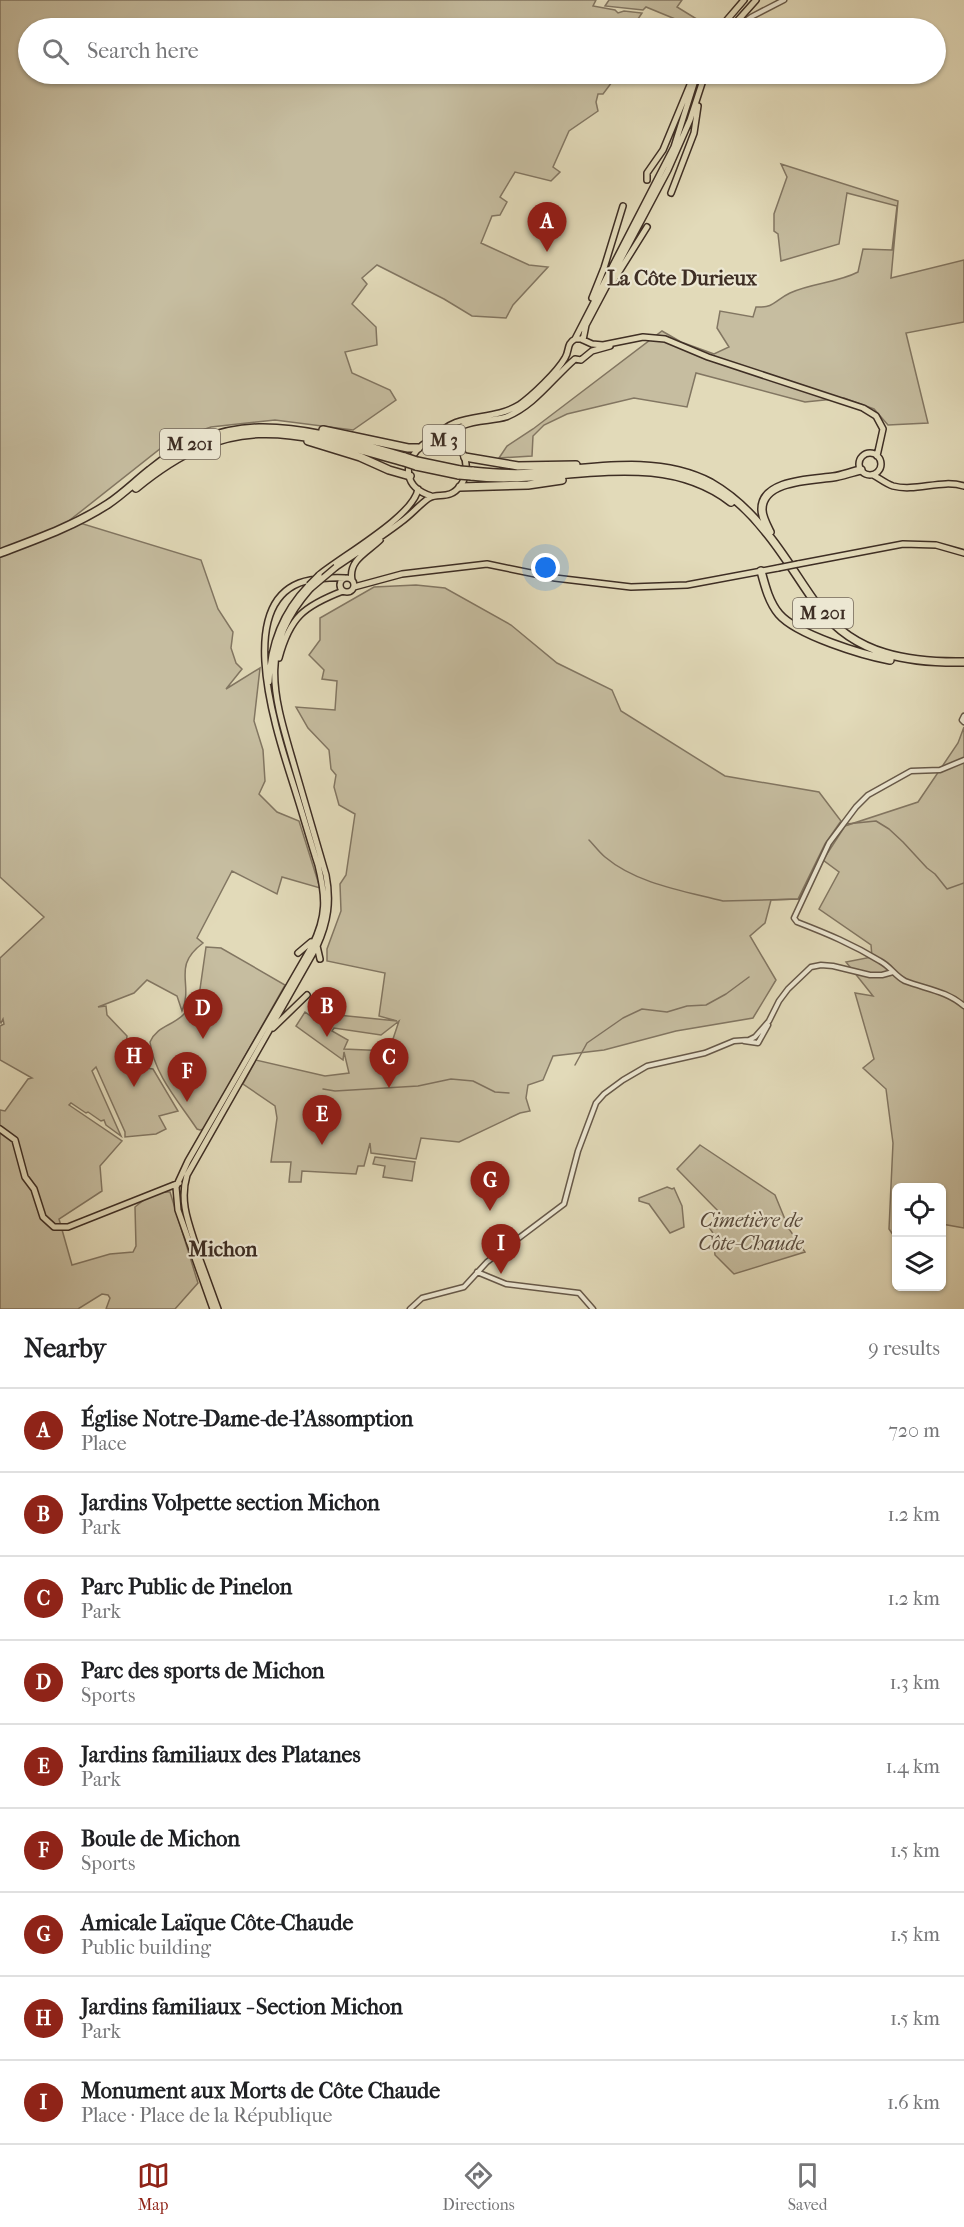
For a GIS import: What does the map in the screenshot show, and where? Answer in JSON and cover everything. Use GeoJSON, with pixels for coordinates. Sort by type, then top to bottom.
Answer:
{"type":"FeatureCollection","features":[{"type":"Feature","properties":{"kind":"highway"},"geometry":{"type":"LineString","coordinates":[[260,428],[306,428],[417,448]]}},
{"type":"Feature","properties":{"kind":"highway","name":"M 201"},"geometry":{"type":"LineString","coordinates":[[0,554],[57,532],[90,515],[110,503],[162,461],[192,444],[229,432],[260,428],[318,434],[416,463],[472,474],[530,474],[617,468],[672,469],[710,483],[748,511],[777,545],[822,611],[837,627],[856,641],[879,652],[902,658],[964,663]]}},
{"type":"Feature","properties":{"kind":"highway","name":"M 201"},"geometry":{"type":"LineString","coordinates":[[0,554],[92,519],[113,506],[176,458],[212,441],[266,433],[309,437],[405,460]]}},
{"type":"Feature","properties":{"kind":"highway"},"geometry":{"type":"LineString","coordinates":[[237,436],[269,435],[303,440],[360,457],[389,470],[410,476]]}},
{"type":"Feature","properties":{"kind":"highway"},"geometry":{"type":"LineString","coordinates":[[465,458],[518,466],[617,468]]}},
{"type":"Feature","properties":{"kind":"highway"},"geometry":{"type":"LineString","coordinates":[[460,487],[528,485],[617,468]]}},
{"type":"Feature","properties":{"kind":"highway","name":"M 201"},"geometry":{"type":"LineString","coordinates":[[617,468],[671,474],[707,487],[724,497],[764,534],[826,621],[852,642],[891,660],[909,663],[964,663]]}},
{"type":"Feature","properties":{"kind":"highway"},"geometry":{"type":"LineString","coordinates":[[777,545],[762,510],[764,500],[770,491],[782,485],[861,471]]}},
{"type":"Feature","properties":{"kind":"highway"},"geometry":{"type":"LineString","coordinates":[[761,571],[767,592],[775,607],[796,628],[891,660]]}},
{"type":"Feature","properties":{"kind":"main road"},"geometry":{"type":"LineString","coordinates":[[739,18],[756,0]]}},
{"type":"Feature","properties":{"kind":"main road"},"geometry":{"type":"LineString","coordinates":[[729,18],[743,1]]}},
{"type":"Feature","properties":{"kind":"main road"},"geometry":{"type":"LineString","coordinates":[[647,180],[647,173],[663,150],[692,84]]}},
{"type":"Feature","properties":{"kind":"main road","name":"M 3"},"geometry":{"type":"LineString","coordinates":[[454,444],[453,435],[459,427],[502,418],[517,411],[536,398],[575,359],[581,360],[588,354],[584,328],[588,316],[674,147],[693,84]]}},
{"type":"Feature","properties":{"kind":"main road"},"geometry":{"type":"LineString","coordinates":[[671,193],[694,133],[702,84]]}},
{"type":"Feature","properties":{"kind":"main road","name":"M 3"},"geometry":{"type":"LineString","coordinates":[[434,440],[441,430],[454,422],[500,414],[522,403],[568,353],[568,345],[575,339],[668,170],[690,120],[702,84]]}},
{"type":"Feature","properties":{"kind":"main road"},"geometry":{"type":"LineString","coordinates":[[588,316],[623,206]]}},
{"type":"Feature","properties":{"kind":"main road"},"geometry":{"type":"LineString","coordinates":[[588,316],[647,227]]}},
{"type":"Feature","properties":{"kind":"main road"},"geometry":{"type":"LineString","coordinates":[[575,339],[603,345],[643,337],[665,339],[708,357],[863,408],[876,416],[882,424],[880,442],[874,455]]}},
{"type":"Feature","properties":{"kind":"main road"},"geometry":{"type":"LineString","coordinates":[[588,354],[622,341]]}},
{"type":"Feature","properties":{"kind":"main road"},"geometry":{"type":"LineString","coordinates":[[568,353],[575,359]]}},
{"type":"Feature","properties":{"kind":"main road","name":"M 3"},"geometry":{"type":"LineString","coordinates":[[418,489],[410,476],[410,461],[417,448],[441,439],[454,444],[465,458],[466,473],[460,487]]}},
{"type":"Feature","properties":{"kind":"main road"},"geometry":{"type":"LineString","coordinates":[[874,455],[861,458],[859,464],[861,471],[865,474],[876,473]]}},
{"type":"Feature","properties":{"kind":"main road"},"geometry":{"type":"LineString","coordinates":[[874,455],[880,463],[876,473]]}},
{"type":"Feature","properties":{"kind":"main road"},"geometry":{"type":"LineString","coordinates":[[876,473],[889,485],[899,487],[953,484],[964,486]]}},
{"type":"Feature","properties":{"kind":"main road"},"geometry":{"type":"LineString","coordinates":[[213,1309],[178,1210],[176,1195],[203,1141],[267,1034],[316,942],[327,920],[329,907],[328,884],[279,714],[275,694],[274,668],[277,649],[285,626],[319,575],[398,518],[413,502],[418,489],[431,496],[444,496],[460,487]]}},
{"type":"Feature","properties":{"kind":"main road"},"geometry":{"type":"LineString","coordinates":[[274,668],[278,664],[287,633],[297,616],[307,608],[343,591],[349,592],[353,583],[351,569],[354,563],[431,496]]}},
{"type":"Feature","properties":{"kind":"main road"},"geometry":{"type":"LineString","coordinates":[[270,698],[272,652],[284,619],[297,598],[336,567],[391,530]]}},
{"type":"Feature","properties":{"kind":"main road"},"geometry":{"type":"LineString","coordinates":[[222,1109],[316,942],[325,909],[323,883],[276,727],[267,685],[265,653],[269,621],[276,602],[293,585],[309,579],[331,578],[345,578],[353,583],[367,584],[402,574],[487,564],[555,578],[630,587],[670,587],[913,544],[936,545],[964,553]]}},
{"type":"Feature","properties":{"kind":"main road"},"geometry":{"type":"LineString","coordinates":[[331,578],[340,584],[343,591]]}},
{"type":"Feature","properties":{"kind":"main road"},"geometry":{"type":"LineString","coordinates":[[340,584],[345,578]]}},
{"type":"Feature","properties":{"kind":"main road"},"geometry":{"type":"LineString","coordinates":[[269,621],[272,626],[276,626],[284,619]]}},
{"type":"Feature","properties":{"kind":"main road"},"geometry":{"type":"LineString","coordinates":[[298,954],[316,942]]}},
{"type":"Feature","properties":{"kind":"main road"},"geometry":{"type":"LineString","coordinates":[[316,942],[320,959]]}},
{"type":"Feature","properties":{"kind":"main road"},"geometry":{"type":"LineString","coordinates":[[267,1034],[307,995]]}},
{"type":"Feature","properties":{"kind":"main road"},"geometry":{"type":"LineString","coordinates":[[0,1129],[15,1140],[25,1177],[34,1189],[43,1217],[54,1227],[68,1227],[179,1186],[203,1141]]}},
{"type":"Feature","properties":{"kind":"main road"},"geometry":{"type":"LineString","coordinates":[[186,1176],[183,1192],[184,1208],[218,1309]]}},
{"type":"Feature","properties":{"kind":"main road"},"geometry":{"type":"LineString","coordinates":[[179,1186],[181,1208],[190,1243]]}},
{"type":"Feature","properties":{"kind":"main road"},"geometry":{"type":"LineString","coordinates":[[181,1208],[197,1249]]}},
{"type":"Feature","properties":{"kind":"street"},"geometry":{"type":"LineString","coordinates":[[752,18],[784,0]]}},
{"type":"Feature","properties":{"kind":"street"},"geometry":{"type":"LineString","coordinates":[[749,7],[751,13],[762,12]]}},
{"type":"Feature","properties":{"kind":"street"},"geometry":{"type":"LineString","coordinates":[[964,716],[962,720],[964,722]]}},
{"type":"Feature","properties":{"kind":"street"},"geometry":{"type":"LineString","coordinates":[[964,760],[940,770],[911,771],[868,795],[844,823],[825,851],[794,918],[797,922],[829,933],[884,963],[905,981],[945,993],[964,1006]]}},
{"type":"Feature","properties":{"kind":"street"},"geometry":{"type":"LineString","coordinates":[[410,1309],[422,1298],[464,1287],[477,1272],[564,1204],[578,1152],[596,1103],[604,1094],[647,1066],[705,1053],[734,1041],[755,1037],[769,1021],[788,989],[811,968],[821,965],[833,966],[870,975],[893,972]]}},
{"type":"Feature","properties":{"kind":"street"},"geometry":{"type":"LineString","coordinates":[[477,1272],[506,1284],[579,1293],[593,1309]]}},
{"type":"Feature","properties":{"kind":"green space"},"geometry":{"type":"Polygon","coordinates":[[[0,0],[596,0],[593,6],[615,10],[618,13],[624,11],[642,13],[639,18],[18,18],[18,84],[610,84],[603,94],[598,94],[596,102],[598,111],[569,131],[553,167],[560,172],[551,181],[515,172],[500,197],[507,202],[500,215],[492,216],[481,243],[529,265],[548,267],[513,305],[506,318],[472,316],[377,265],[362,278],[367,284],[352,304],[376,327],[377,345],[345,352],[352,373],[390,390],[396,400],[353,430],[275,420],[211,427],[170,441],[70,520],[201,560],[218,609],[233,632],[231,648],[236,663],[242,669],[226,689],[260,668],[254,721],[263,750],[265,781],[259,794],[277,812],[299,821],[320,888],[282,877],[277,894],[232,871],[197,938],[203,943],[193,952],[185,968],[186,992],[182,1011],[177,996],[147,980],[134,993],[98,1007],[106,1006],[107,1015],[127,1036],[126,1044],[138,1067],[153,1069],[178,1111],[159,1116],[166,1129],[156,1134],[125,1137],[125,1132],[96,1067],[92,1071],[121,1136],[106,1125],[104,1120],[101,1121],[71,1103],[69,1105],[122,1141],[100,1166],[102,1191],[59,1219],[72,1265],[110,1254],[133,1252],[136,1246],[135,1207],[151,1195],[170,1192],[198,1283],[175,1309],[106,1309],[110,1298],[102,1294],[78,1309],[0,1309],[0,1110],[5,1111],[28,1079],[32,1078],[0,1060],[0,1026],[4,1024],[3,1019],[1,1023],[0,1021],[0,958],[44,917],[0,877],[0,0]]]}},
{"type":"Feature","properties":{"kind":"green space"},"geometry":{"type":"Polygon","coordinates":[[[609,0],[682,0],[677,7],[695,18],[673,18],[646,7],[643,10],[605,6],[609,0]]]}},
{"type":"Feature","properties":{"kind":"green space"},"geometry":{"type":"Polygon","coordinates":[[[781,164],[898,201],[891,278],[964,260],[964,322],[906,333],[928,423],[888,425],[874,409],[844,398],[805,402],[696,373],[687,407],[634,398],[567,414],[544,425],[533,436],[532,456],[499,458],[507,446],[533,429],[662,331],[681,342],[714,354],[729,347],[717,328],[720,311],[753,317],[756,307],[767,306],[798,290],[841,279],[858,272],[863,249],[892,250],[897,206],[847,193],[839,244],[781,261],[778,234],[774,231],[774,214],[787,177],[781,164]]]}},
{"type":"Feature","properties":{"kind":"green space"},"geometry":{"type":"Polygon","coordinates":[[[416,585],[445,588],[511,625],[557,663],[612,690],[621,711],[725,776],[819,792],[841,821],[825,844],[798,899],[771,900],[765,923],[750,936],[776,980],[753,1018],[676,1031],[604,1050],[553,1056],[543,1080],[528,1085],[526,1098],[530,1111],[520,1113],[459,1142],[421,1138],[416,1159],[371,1153],[370,1143],[364,1166],[358,1166],[356,1174],[302,1171],[301,1182],[289,1182],[291,1162],[271,1162],[277,1118],[275,1106],[243,1084],[256,1060],[325,1076],[349,1073],[344,1052],[343,1060],[296,1026],[305,1012],[326,1027],[329,1027],[338,1015],[397,1021],[379,1016],[385,973],[327,961],[327,949],[341,911],[340,884],[346,875],[355,814],[339,805],[334,787],[336,775],[331,769],[329,750],[308,728],[296,707],[335,710],[337,681],[322,679],[324,670],[309,655],[320,640],[320,618],[374,587],[416,585]],[[399,1021],[381,1035],[334,1028],[332,1031],[348,1040],[344,1049],[389,1051],[399,1021]]]}},
{"type":"Feature","properties":{"kind":"green space"},"geometry":{"type":"Polygon","coordinates":[[[964,727],[964,1228],[946,1225],[946,1183],[892,1183],[892,1233],[889,1229],[893,1143],[886,1089],[863,1068],[874,1059],[855,993],[873,996],[846,962],[872,957],[871,945],[819,909],[839,872],[823,860],[845,826],[918,802],[958,743],[964,727]]]}},
{"type":"Feature","properties":{"kind":"green space"},"geometry":{"type":"Polygon","coordinates":[[[206,947],[221,948],[285,985],[204,1129],[200,1130],[175,1098],[162,1076],[152,1054],[150,1042],[161,1029],[179,1019],[199,996],[206,947]]]}},
{"type":"Feature","properties":{"kind":"green space","name":"Cimetière de Côte-Chaude"},"geometry":{"type":"Polygon","coordinates":[[[700,1145],[775,1195],[789,1229],[805,1252],[734,1274],[715,1255],[713,1233],[708,1226],[720,1213],[677,1169],[700,1145]]]}},
{"type":"Feature","properties":{"kind":"green space"},"geometry":{"type":"Polygon","coordinates":[[[375,1157],[415,1162],[412,1181],[383,1177],[385,1166],[373,1164],[375,1157]]]}},
{"type":"Feature","properties":{"kind":"green space"},"geometry":{"type":"Polygon","coordinates":[[[667,1187],[674,1188],[682,1206],[684,1227],[670,1233],[649,1204],[639,1201],[639,1198],[667,1187]]]}},
{"type":"Feature","properties":{"kind":"waterway"},"geometry":{"type":"LineString","coordinates":[[846,824],[876,821],[903,842],[947,889],[964,883]]}},
{"type":"Feature","properties":{"kind":"waterway"},"geometry":{"type":"LineString","coordinates":[[589,840],[605,857],[631,874],[677,890],[723,901],[799,899],[825,848]]}},
{"type":"Feature","properties":{"kind":"waterway"},"geometry":{"type":"LineString","coordinates":[[575,1065],[587,1043],[623,1018],[642,1009],[667,1012],[687,1006],[706,1005],[749,977]]}},
{"type":"Feature","properties":{"kind":"waterway"},"geometry":{"type":"LineString","coordinates":[[323,1089],[335,1091],[418,1086],[451,1079],[473,1081],[495,1092],[509,1093]]}},
{"type":"Feature","properties":{"kind":"tunnel"},"geometry":{"type":"LineString","coordinates":[[180,1189],[185,1173]]}},
{"type":"Feature","properties":{"kind":"place","name":"Église Notre-Dame-de-l'Assomption"},"geometry":{"type":"Point","coordinates":[547,252]}},
{"type":"Feature","properties":{"kind":"place","name":"Jardins Volpette section Michon"},"geometry":{"type":"Point","coordinates":[327,1037]}},
{"type":"Feature","properties":{"kind":"place","name":"Parc des sports de Michon"},"geometry":{"type":"Point","coordinates":[203,1039]}},
{"type":"Feature","properties":{"kind":"place","name":"Jardins familiaux - Section Michon"},"geometry":{"type":"Point","coordinates":[134,1087]}},
{"type":"Feature","properties":{"kind":"place","name":"Parc Public de Pinelon"},"geometry":{"type":"Point","coordinates":[389,1088]}},
{"type":"Feature","properties":{"kind":"place","name":"Boule de Michon"},"geometry":{"type":"Point","coordinates":[187,1102]}},
{"type":"Feature","properties":{"kind":"place","name":"Jardins familiaux des Platanes"},"geometry":{"type":"Point","coordinates":[322,1145]}},
{"type":"Feature","properties":{"kind":"place","name":"Amicale Laïque Côte-Chaude"},"geometry":{"type":"Point","coordinates":[490,1211]}},
{"type":"Feature","properties":{"kind":"place","name":"Monument aux Morts de Côte Chaude"},"geometry":{"type":"Point","coordinates":[501,1274]}},
{"type":"Feature","properties":{"kind":"district","name":"La Côte Durieux"},"geometry":{"type":"Point","coordinates":[682,278]}},
{"type":"Feature","properties":{"kind":"district","name":"Michon"},"geometry":{"type":"Point","coordinates":[223,1249]}}]}
